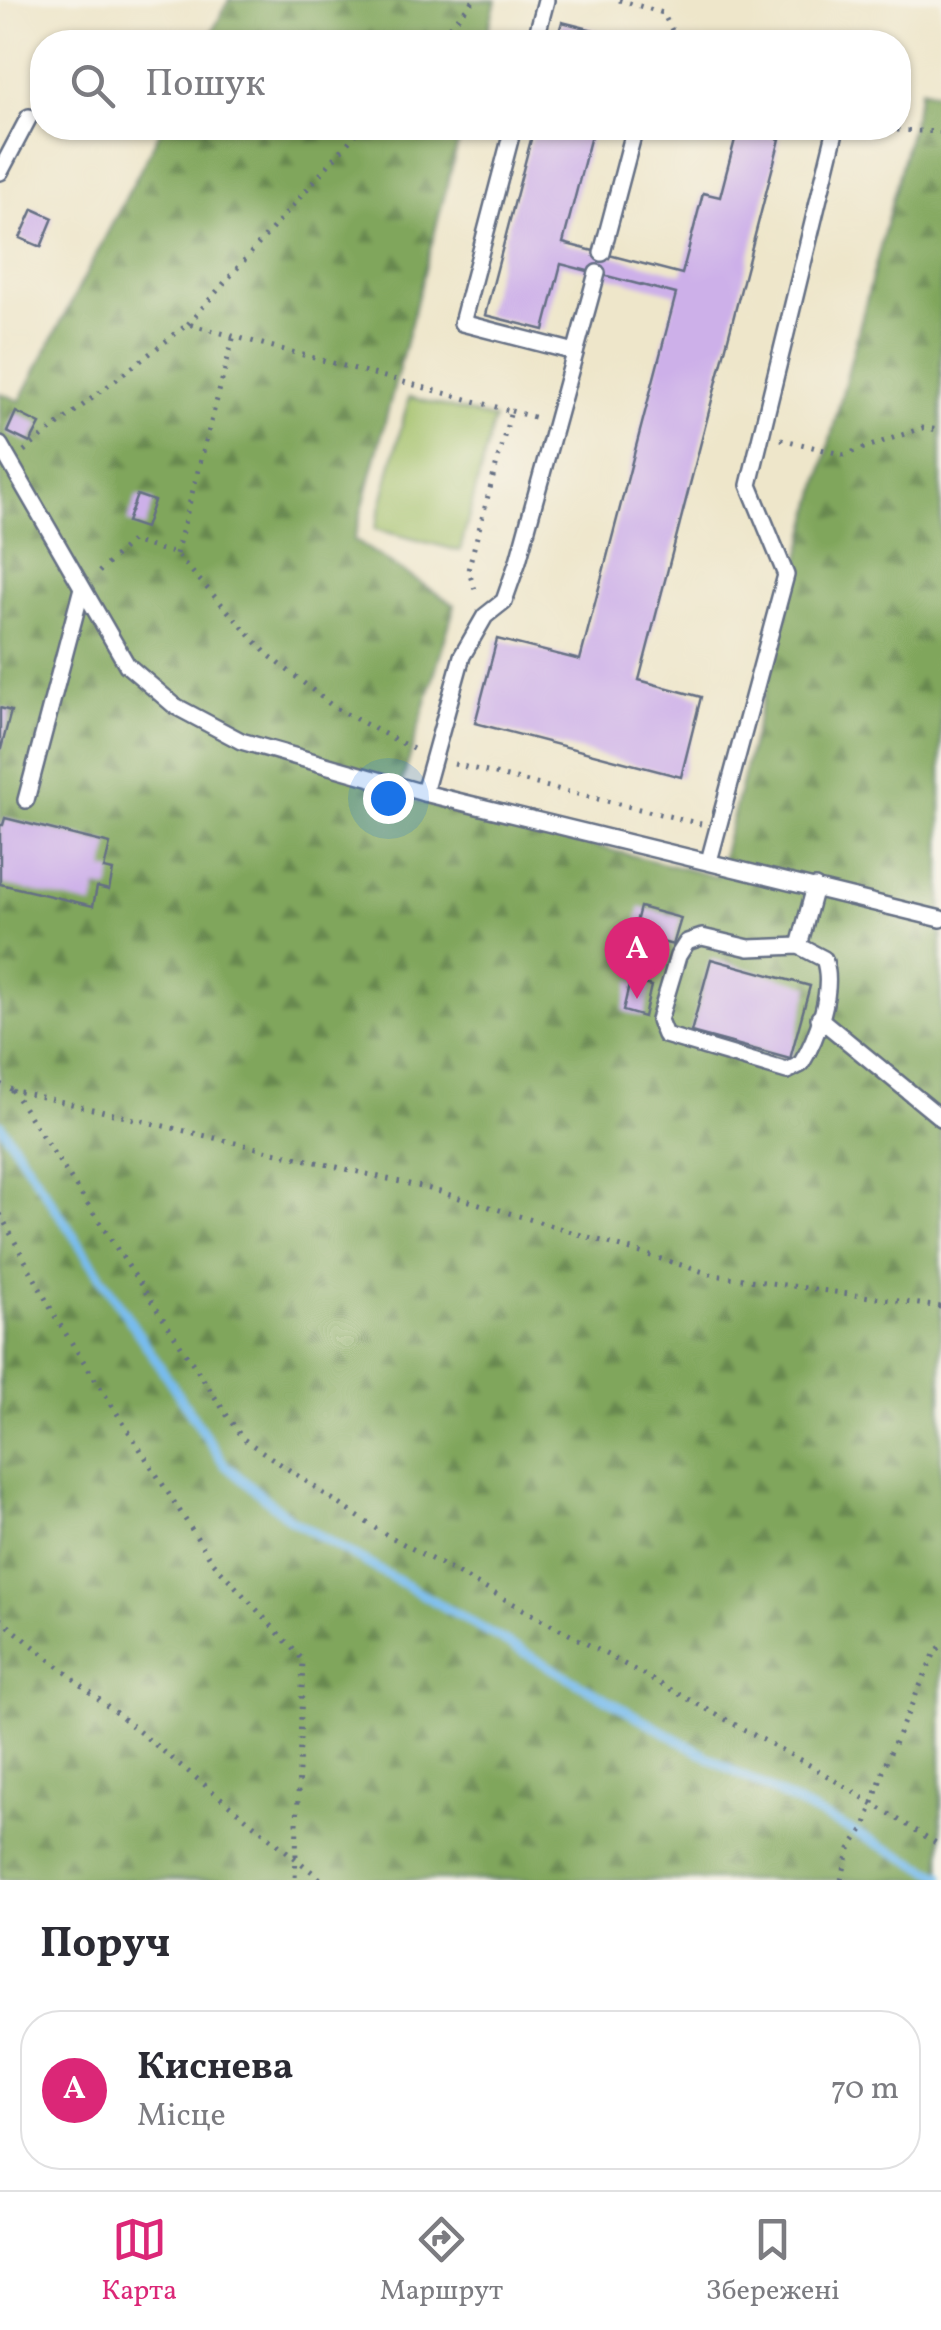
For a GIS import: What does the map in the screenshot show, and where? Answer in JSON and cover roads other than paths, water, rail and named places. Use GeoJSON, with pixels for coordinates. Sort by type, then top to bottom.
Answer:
{"type":"FeatureCollection","features":[{"type":"Feature","properties":{"kind":"lane"},"geometry":{"type":"LineString","coordinates":[[538,30],[546,0]]}},
{"type":"Feature","properties":{"kind":"lane"},"geometry":{"type":"LineString","coordinates":[[0,172],[29,117]]}},
{"type":"Feature","properties":{"kind":"lane"},"geometry":{"type":"LineString","coordinates":[[509,140],[462,322],[575,352]]}},
{"type":"Feature","properties":{"kind":"lane"},"geometry":{"type":"LineString","coordinates":[[602,253],[632,140]]}},
{"type":"Feature","properties":{"kind":"lane"},"geometry":{"type":"LineString","coordinates":[[709,861],[786,575],[749,485],[833,140]]}},
{"type":"Feature","properties":{"kind":"lane"},"geometry":{"type":"LineString","coordinates":[[424,793],[462,656],[485,616],[504,600],[518,561],[597,273]]}},
{"type":"Feature","properties":{"kind":"lane"},"geometry":{"type":"LineString","coordinates":[[0,445],[127,666],[175,706],[240,741],[424,793],[941,919]]}},
{"type":"Feature","properties":{"kind":"lane"},"geometry":{"type":"LineString","coordinates":[[26,800],[82,588]]}},
{"type":"Feature","properties":{"kind":"lane"},"geometry":{"type":"LineString","coordinates":[[799,946],[815,887]]}},
{"type":"Feature","properties":{"kind":"lane"},"geometry":{"type":"LineString","coordinates":[[702,937],[749,948],[799,946],[819,954],[827,968],[820,1018],[801,1064],[787,1071],[670,1038],[660,1029],[659,1020],[678,956],[687,942],[702,937]]}},
{"type":"Feature","properties":{"kind":"lane"},"geometry":{"type":"LineString","coordinates":[[820,1018],[941,1118]]}},
{"type":"Feature","properties":{"kind":"waterway"},"geometry":{"type":"LineString","coordinates":[[0,1124],[225,1465],[291,1520],[733,1771],[941,1876]]}},
{"type":"Feature","properties":{"kind":"place","name":"Киснева"},"geometry":{"type":"Point","coordinates":[637,999]}}]}
